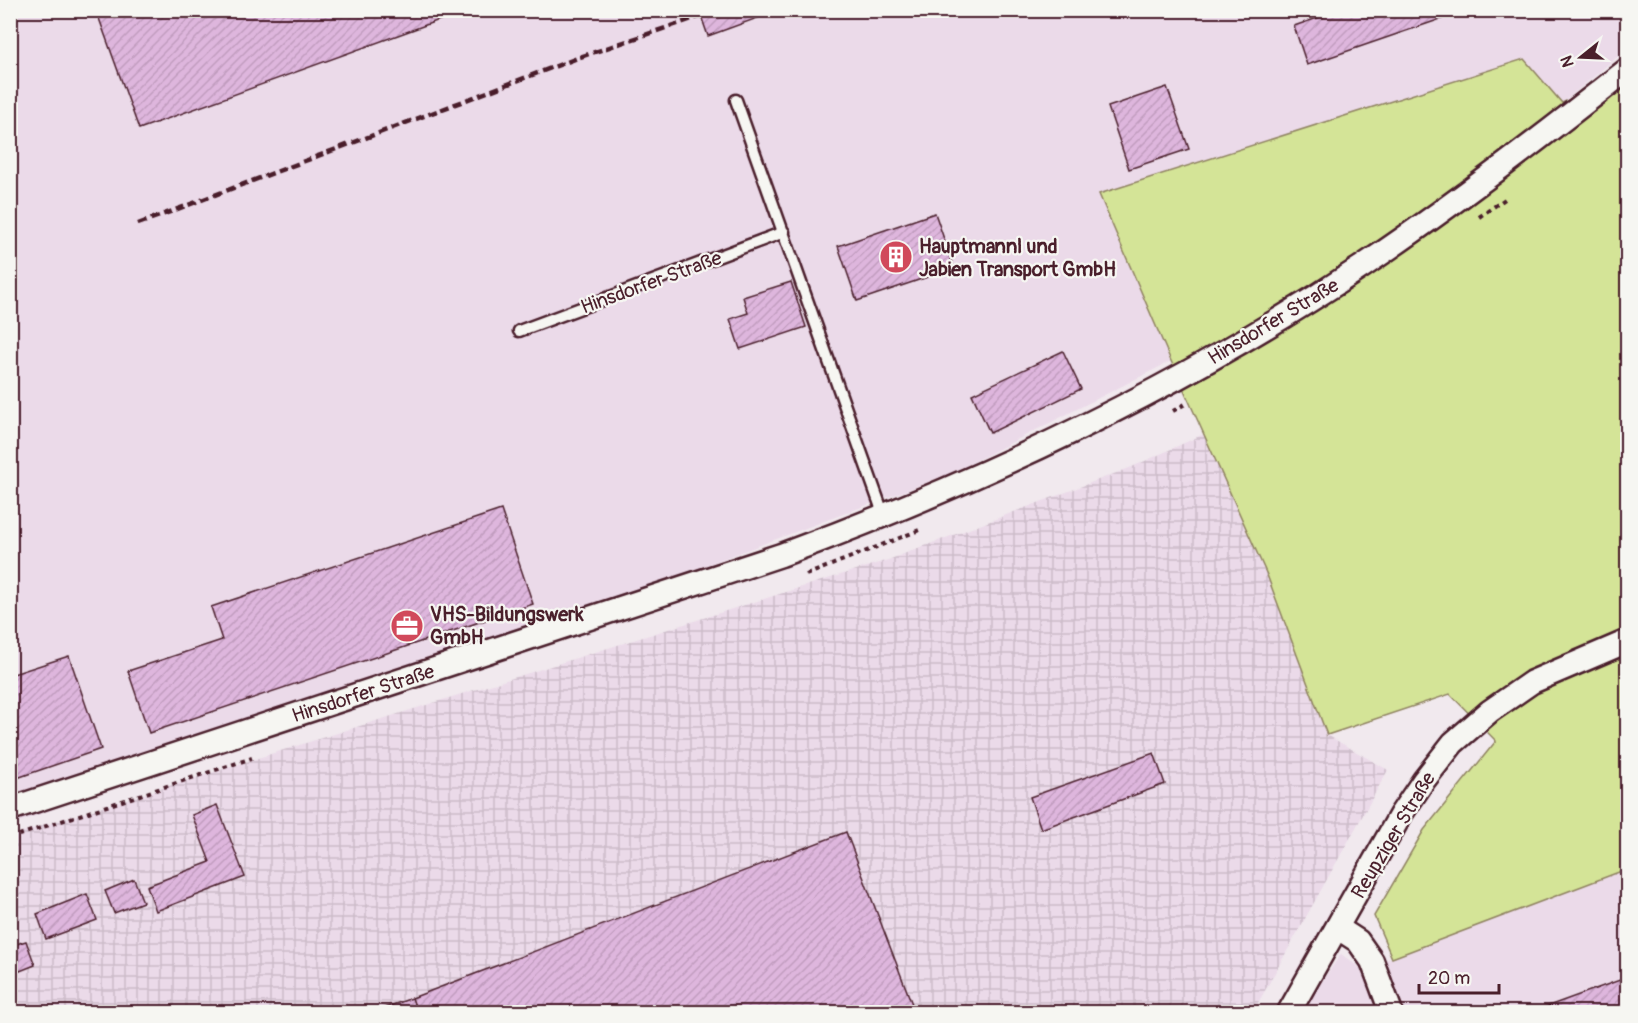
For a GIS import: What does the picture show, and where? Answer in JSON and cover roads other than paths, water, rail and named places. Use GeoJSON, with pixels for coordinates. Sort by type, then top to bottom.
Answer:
{"type":"FeatureCollection","features":[{"type":"Feature","properties":{"kind":"street","name":"Hinsdorfer Straße"},"geometry":{"type":"LineString","coordinates":[[10,809],[781,555],[884,516],[1061,438],[1236,345],[1361,267],[1504,165],[1628,69]]}},
{"type":"Feature","properties":{"kind":"street","name":"Reupziger Straße"},"geometry":{"type":"LineString","coordinates":[[1289,1012],[1401,814],[1453,743],[1490,711],[1532,682],[1628,641]]}},
{"type":"Feature","properties":{"kind":"street"},"geometry":{"type":"LineString","coordinates":[[1338,928],[1358,941],[1372,961],[1391,1012]]}},
{"type":"Feature","properties":{"kind":"lane"},"geometry":{"type":"LineString","coordinates":[[736,100],[884,516]]}},
{"type":"Feature","properties":{"kind":"lane","name":"Hinsdorfer Straße"},"geometry":{"type":"LineString","coordinates":[[519,331],[784,232]]}},
{"type":"Feature","properties":{"kind":"railway"},"geometry":{"type":"LineString","coordinates":[[138,224],[580,57],[701,16]]}},
{"type":"Feature","properties":{"kind":"place","name":"Hauptmannl und Jabien Transport GmbH"},"geometry":{"type":"Point","coordinates":[896,257]}},
{"type":"Feature","properties":{"kind":"place","name":"VHS-Bildungswerk GmbH"},"geometry":{"type":"Point","coordinates":[407,626]}}]}
